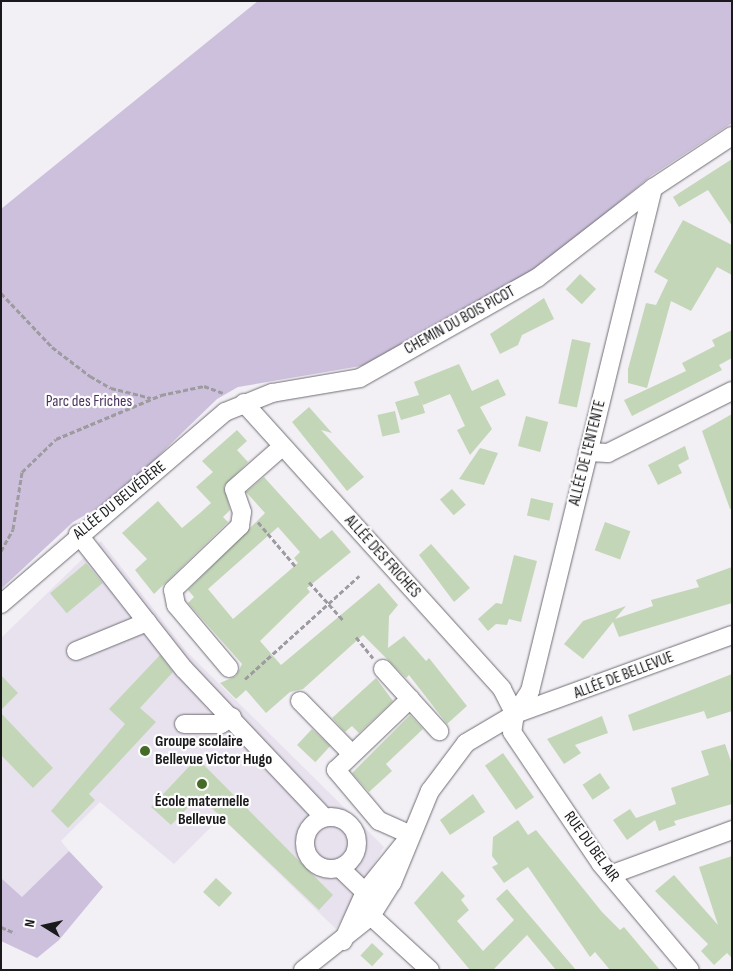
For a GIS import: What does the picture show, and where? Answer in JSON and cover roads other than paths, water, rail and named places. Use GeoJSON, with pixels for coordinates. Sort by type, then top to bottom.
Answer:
{"type":"FeatureCollection","features":[{"type":"Feature","properties":{"kind":"street","name":"CHEMIN DU BOIS PICOT"},"geometry":{"type":"LineString","coordinates":[[244,403],[272,393],[360,378],[537,278],[652,188],[732,136]]}},
{"type":"Feature","properties":{"kind":"street","name":"ALLÉE DE L'ENTENTE"},"geometry":{"type":"LineString","coordinates":[[516,714],[530,691],[652,188]]}},
{"type":"Feature","properties":{"kind":"street"},"geometry":{"type":"LineString","coordinates":[[588,452],[608,453],[732,391]]}},
{"type":"Feature","properties":{"kind":"street","name":"ALLÉE DES FRICHES"},"geometry":{"type":"LineString","coordinates":[[244,403],[502,689],[516,714]]}},
{"type":"Feature","properties":{"kind":"street","name":"ALLÉE DU BELVÉDÈRE"},"geometry":{"type":"LineString","coordinates":[[1,604],[78,534],[120,505],[225,412],[244,403]]}},
{"type":"Feature","properties":{"kind":"street"},"geometry":{"type":"LineString","coordinates":[[230,668],[176,605],[172,595],[176,585],[234,533],[242,512],[234,489],[282,447]]}},
{"type":"Feature","properties":{"kind":"street"},"geometry":{"type":"LineString","coordinates":[[78,534],[184,669],[232,717],[324,817],[343,819],[357,836],[354,856],[340,868]]}},
{"type":"Feature","properties":{"kind":"street"},"geometry":{"type":"LineString","coordinates":[[76,651],[147,622]]}},
{"type":"Feature","properties":{"kind":"street","name":"ALLÉE DE BELLEVUE"},"geometry":{"type":"LineString","coordinates":[[516,714],[732,635]]}},
{"type":"Feature","properties":{"kind":"street"},"geometry":{"type":"LineString","coordinates":[[383,669],[439,731]]}},
{"type":"Feature","properties":{"kind":"street"},"geometry":{"type":"LineString","coordinates":[[410,699],[337,766],[337,774],[379,821],[411,835]]}},
{"type":"Feature","properties":{"kind":"street"},"geometry":{"type":"LineString","coordinates":[[300,701],[351,753]]}},
{"type":"Feature","properties":{"kind":"street"},"geometry":{"type":"LineString","coordinates":[[303,970],[343,941],[371,916],[392,883],[430,791],[454,754],[516,714]]}},
{"type":"Feature","properties":{"kind":"street","name":"RUE DU BEL AIR"},"geometry":{"type":"LineString","coordinates":[[516,714],[512,732],[610,875],[690,970]]}},
{"type":"Feature","properties":{"kind":"street"},"geometry":{"type":"LineString","coordinates":[[184,724],[221,724],[232,717]]}},
{"type":"Feature","properties":{"kind":"street"},"geometry":{"type":"LineString","coordinates":[[324,817],[305,833],[304,848],[320,867],[340,868],[365,892]]}},
{"type":"Feature","properties":{"kind":"street"},"geometry":{"type":"LineString","coordinates":[[610,875],[732,830]]}},
{"type":"Feature","properties":{"kind":"street"},"geometry":{"type":"LineString","coordinates":[[343,941],[365,892],[411,835]]}},
{"type":"Feature","properties":{"kind":"street"},"geometry":{"type":"LineString","coordinates":[[371,916],[430,970]]}},
{"type":"Feature","properties":{"kind":"place","name":"Groupe scolaire Bellevue Victor Hugo"},"geometry":{"type":"Point","coordinates":[145,751]}},
{"type":"Feature","properties":{"kind":"place","name":"École maternelle Bellevue"},"geometry":{"type":"Point","coordinates":[202,784]}},
{"type":"Feature","properties":{"kind":"park label","name":"Parc des Friches"},"geometry":{"type":"Point","coordinates":[89,402]}}]}
